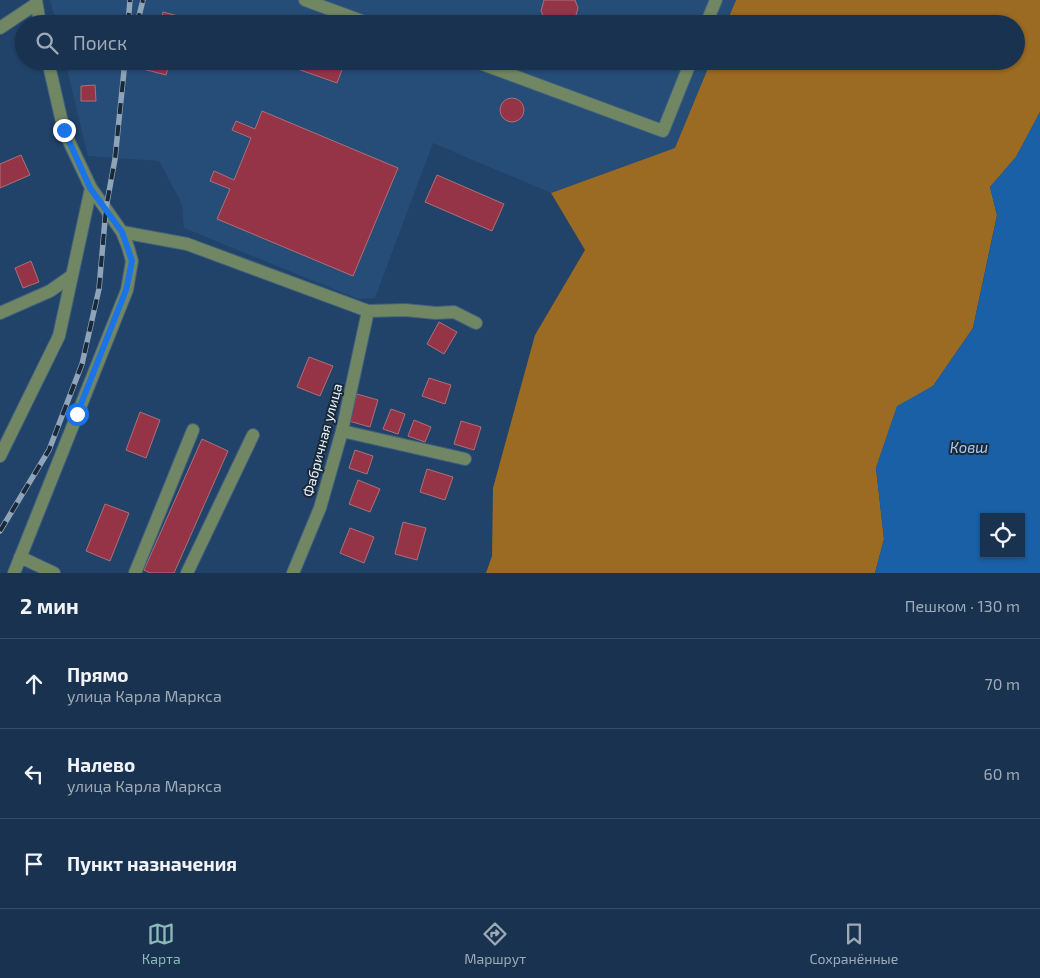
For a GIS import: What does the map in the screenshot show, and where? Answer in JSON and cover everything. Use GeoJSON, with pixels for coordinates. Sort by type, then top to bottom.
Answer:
{"type":"FeatureCollection","features":[{"type":"Feature","properties":{"kind":"street"},"geometry":{"type":"LineString","coordinates":[[305,0],[346,15]]}},
{"type":"Feature","properties":{"kind":"street"},"geometry":{"type":"LineString","coordinates":[[710,15],[716,0]]}},
{"type":"Feature","properties":{"kind":"street"},"geometry":{"type":"LineString","coordinates":[[18,15],[36,2],[38,15]]}},
{"type":"Feature","properties":{"kind":"street"},"geometry":{"type":"LineString","coordinates":[[0,28],[15,17]]}},
{"type":"Feature","properties":{"kind":"street"},"geometry":{"type":"LineString","coordinates":[[14,573],[126,290],[132,261],[122,232],[90,188],[64,130],[50,70]]}},
{"type":"Feature","properties":{"kind":"street"},"geometry":{"type":"LineString","coordinates":[[498,70],[663,131],[687,70]]}},
{"type":"Feature","properties":{"kind":"street"},"geometry":{"type":"LineString","coordinates":[[0,456],[59,336],[90,188]]}},
{"type":"Feature","properties":{"kind":"street"},"geometry":{"type":"LineString","coordinates":[[122,232],[187,244],[368,312],[405,310],[436,313],[454,312],[476,323]]}},
{"type":"Feature","properties":{"kind":"street"},"geometry":{"type":"LineString","coordinates":[[0,313],[50,291],[70,277]]}},
{"type":"Feature","properties":{"kind":"street","name":"Фабричная улица"},"geometry":{"type":"LineString","coordinates":[[293,573],[320,508],[342,431],[368,312]]}},
{"type":"Feature","properties":{"kind":"street"},"geometry":{"type":"LineString","coordinates":[[135,573],[193,430]]}},
{"type":"Feature","properties":{"kind":"street"},"geometry":{"type":"LineString","coordinates":[[342,431],[465,459]]}},
{"type":"Feature","properties":{"kind":"street"},"geometry":{"type":"LineString","coordinates":[[187,573],[253,435]]}},
{"type":"Feature","properties":{"kind":"street"},"geometry":{"type":"LineString","coordinates":[[20,557],[54,573]]}},
{"type":"Feature","properties":{"kind":"shaded area"},"geometry":{"type":"Polygon","coordinates":[[[50,0],[736,0],[730,15],[54,15],[50,0]]]}},
{"type":"Feature","properties":{"kind":"shaded area"},"geometry":{"type":"Polygon","coordinates":[[[736,0],[1040,0],[1040,112],[1016,157],[990,187],[997,215],[973,328],[933,386],[897,407],[876,468],[884,539],[875,573],[486,573],[492,556],[493,488],[535,335],[585,250],[551,193],[675,148],[707,70],[1025,70],[1025,15],[730,15],[736,0]]]}},
{"type":"Feature","properties":{"kind":"shaded area"},"geometry":{"type":"Polygon","coordinates":[[[67,70],[707,70],[676,148],[551,193],[433,143],[375,298],[358,299],[184,228],[182,204],[159,161],[88,156],[67,70]]]}},
{"type":"Feature","properties":{"kind":"water","name":"Ковш"},"geometry":{"type":"Polygon","coordinates":[[[1040,112],[1040,573],[875,573],[884,539],[876,468],[897,406],[933,386],[973,328],[997,216],[990,187],[1016,157],[1040,112]]]}},
{"type":"Feature","properties":{"kind":"building"},"geometry":{"type":"Polygon","coordinates":[[[544,0],[575,0],[578,8],[576,15],[543,15],[541,11],[544,0]]]}},
{"type":"Feature","properties":{"kind":"building"},"geometry":{"type":"Polygon","coordinates":[[[163,12],[174,15],[162,15],[163,12]]]}},
{"type":"Feature","properties":{"kind":"building"},"geometry":{"type":"Polygon","coordinates":[[[147,70],[167,70],[166,75],[147,70]]]}},
{"type":"Feature","properties":{"kind":"building"},"geometry":{"type":"Polygon","coordinates":[[[300,70],[342,70],[337,83],[300,70]]]}},
{"type":"Feature","properties":{"kind":"building"},"geometry":{"type":"Polygon","coordinates":[[[95,85],[96,101],[81,101],[81,86],[95,85]]]}},
{"type":"Feature","properties":{"kind":"building"},"geometry":{"type":"Polygon","coordinates":[[[512,98],[521,101],[524,110],[521,119],[512,122],[503,119],[500,110],[503,101],[512,98]]]}},
{"type":"Feature","properties":{"kind":"building"},"geometry":{"type":"Polygon","coordinates":[[[262,111],[398,168],[353,276],[217,219],[230,189],[210,181],[214,171],[234,180],[251,138],[232,130],[236,121],[255,129],[262,111]]]}},
{"type":"Feature","properties":{"kind":"building"},"geometry":{"type":"Polygon","coordinates":[[[21,155],[30,175],[0,188],[0,164],[21,155]]]}},
{"type":"Feature","properties":{"kind":"building"},"geometry":{"type":"Polygon","coordinates":[[[437,175],[504,204],[492,231],[425,202],[437,175]]]}},
{"type":"Feature","properties":{"kind":"building"},"geometry":{"type":"Polygon","coordinates":[[[31,261],[39,282],[23,288],[15,268],[31,261]]]}},
{"type":"Feature","properties":{"kind":"building"},"geometry":{"type":"Polygon","coordinates":[[[439,322],[457,332],[444,354],[427,344],[439,322]]]}},
{"type":"Feature","properties":{"kind":"building"},"geometry":{"type":"Polygon","coordinates":[[[309,357],[333,366],[320,396],[297,387],[309,357]]]}},
{"type":"Feature","properties":{"kind":"building"},"geometry":{"type":"Polygon","coordinates":[[[429,378],[451,385],[445,404],[422,396],[429,378]]]}},
{"type":"Feature","properties":{"kind":"building"},"geometry":{"type":"Polygon","coordinates":[[[357,394],[378,400],[370,427],[349,421],[357,394]]]}},
{"type":"Feature","properties":{"kind":"building"},"geometry":{"type":"Polygon","coordinates":[[[391,409],[405,414],[398,434],[383,429],[391,409]]]}},
{"type":"Feature","properties":{"kind":"building"},"geometry":{"type":"Polygon","coordinates":[[[140,412],[160,420],[146,458],[126,450],[140,412]]]}},
{"type":"Feature","properties":{"kind":"building"},"geometry":{"type":"Polygon","coordinates":[[[414,420],[431,427],[425,442],[408,436],[414,420]]]}},
{"type":"Feature","properties":{"kind":"building"},"geometry":{"type":"Polygon","coordinates":[[[461,421],[481,427],[474,450],[454,444],[461,421]]]}},
{"type":"Feature","properties":{"kind":"building"},"geometry":{"type":"Polygon","coordinates":[[[202,439],[228,451],[174,573],[150,573],[144,570],[202,439]]]}},
{"type":"Feature","properties":{"kind":"building"},"geometry":{"type":"Polygon","coordinates":[[[355,450],[373,456],[367,474],[349,468],[355,450]]]}},
{"type":"Feature","properties":{"kind":"building"},"geometry":{"type":"Polygon","coordinates":[[[427,469],[453,477],[445,500],[420,492],[427,469]]]}},
{"type":"Feature","properties":{"kind":"building"},"geometry":{"type":"Polygon","coordinates":[[[358,480],[380,489],[370,512],[349,504],[358,480]]]}},
{"type":"Feature","properties":{"kind":"building"},"geometry":{"type":"Polygon","coordinates":[[[105,504],[129,513],[110,561],[86,551],[105,504]]]}},
{"type":"Feature","properties":{"kind":"building"},"geometry":{"type":"Polygon","coordinates":[[[403,522],[426,528],[417,560],[395,554],[403,522]]]}},
{"type":"Feature","properties":{"kind":"building"},"geometry":{"type":"Polygon","coordinates":[[[350,528],[374,537],[364,563],[340,553],[350,528]]]}},
{"type":"Feature","properties":{"kind":"railway"},"geometry":{"type":"LineString","coordinates":[[129,15],[130,0]]}},
{"type":"Feature","properties":{"kind":"railway"},"geometry":{"type":"LineString","coordinates":[[139,15],[143,0]]}},
{"type":"Feature","properties":{"kind":"railway"},"geometry":{"type":"LineString","coordinates":[[0,531],[49,450],[82,364],[99,289],[106,208],[115,159],[124,70]]}},
{"type":"Feature","properties":{"kind":"route"},"geometry":{"type":"LineString","coordinates":[[64,130],[90,188],[122,232],[132,261],[126,290],[77,414]]}}]}
